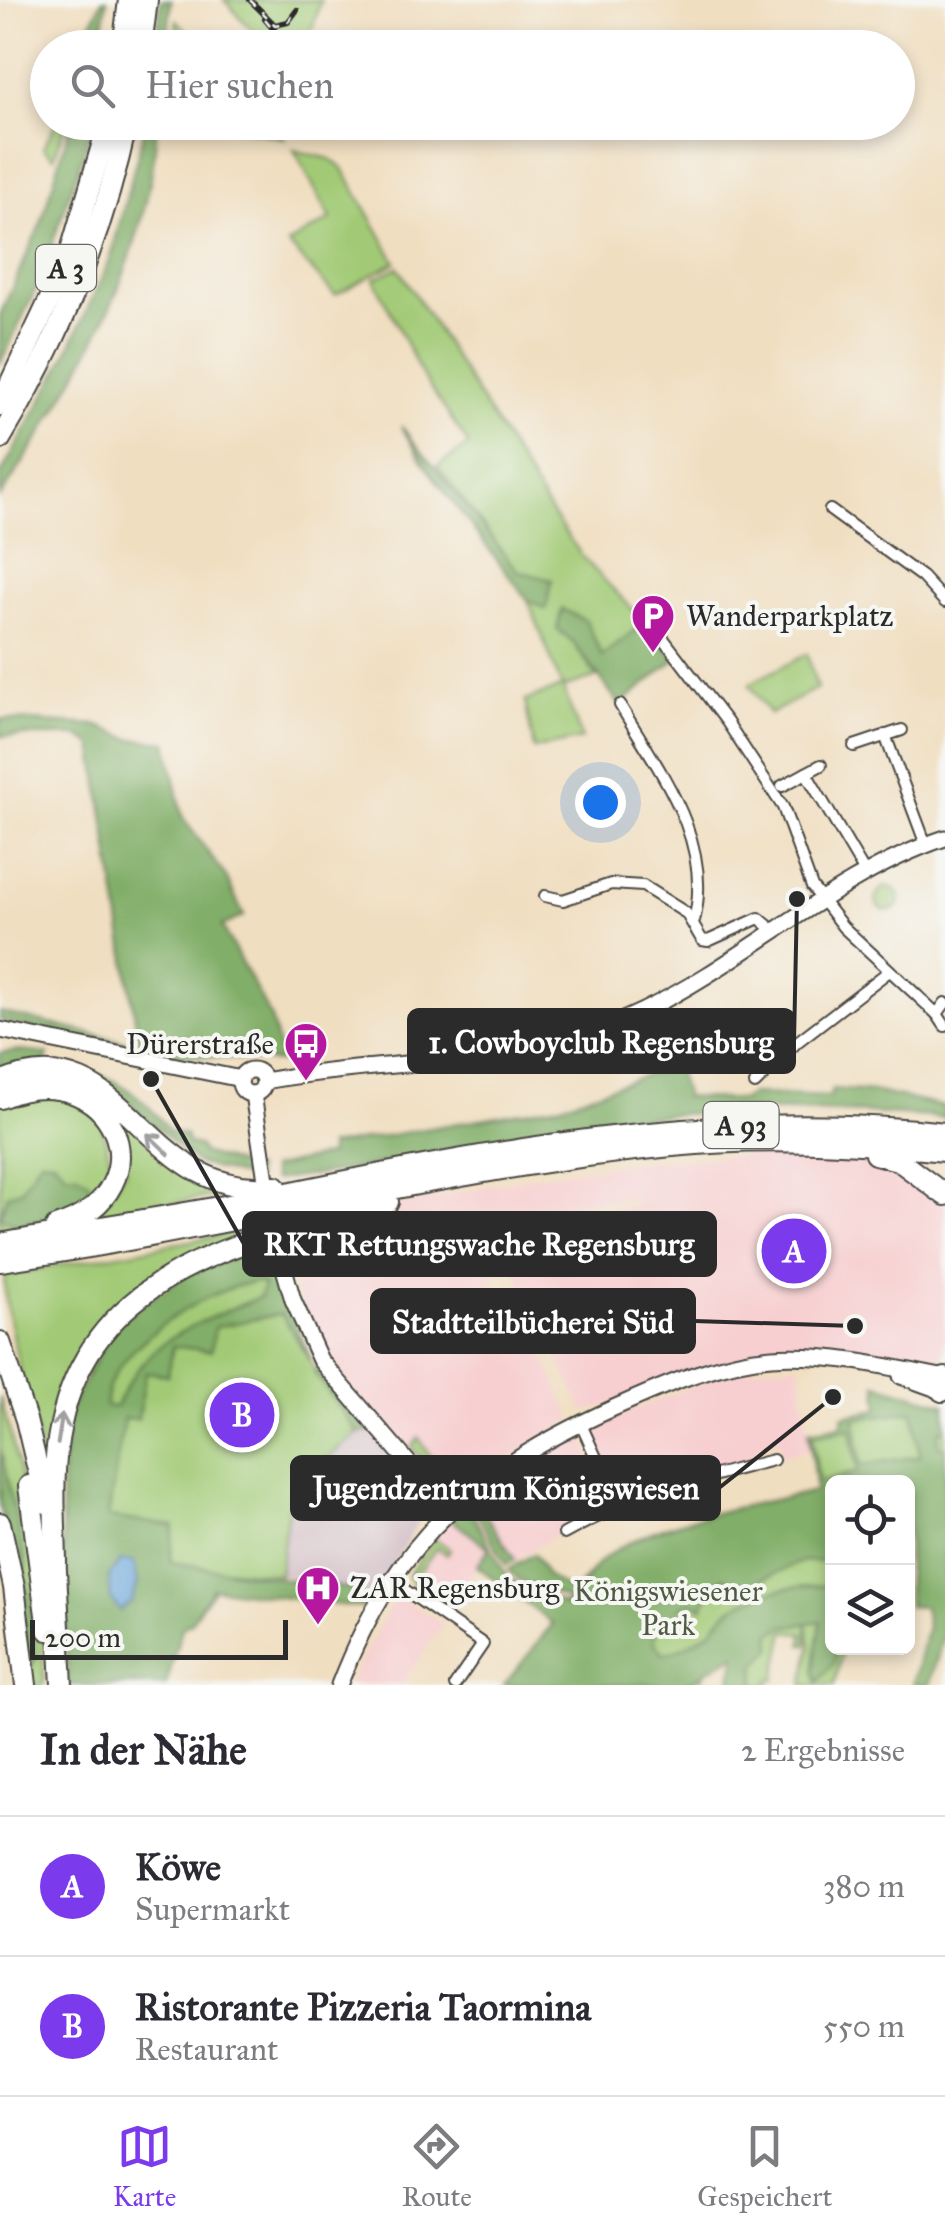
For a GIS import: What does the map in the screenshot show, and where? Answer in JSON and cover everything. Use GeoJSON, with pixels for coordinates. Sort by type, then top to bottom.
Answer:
{"type":"FeatureCollection","features":[{"type":"Feature","properties":{"kind":"highway"},"geometry":{"type":"LineString","coordinates":[[130,30],[142,2]]}},
{"type":"Feature","properties":{"kind":"highway"},"geometry":{"type":"LineString","coordinates":[[141,30],[142,2]]}},
{"type":"Feature","properties":{"kind":"highway","name":"A 3"},"geometry":{"type":"LineString","coordinates":[[0,405],[64,273],[104,140]]}},
{"type":"Feature","properties":{"kind":"highway","name":"A 3"},"geometry":{"type":"LineString","coordinates":[[0,439],[67,311],[102,217],[122,140]]}},
{"type":"Feature","properties":{"kind":"highway","name":"A 93"},"geometry":{"type":"LineString","coordinates":[[0,1083],[30,1074],[76,1078],[106,1092],[173,1158],[201,1176],[231,1186],[313,1187]]}},
{"type":"Feature","properties":{"kind":"highway"},"geometry":{"type":"LineString","coordinates":[[0,1098],[38,1087],[86,1097],[116,1132],[120,1158],[110,1189],[84,1215],[45,1231],[16,1234],[2,1249]]}},
{"type":"Feature","properties":{"kind":"highway","name":"A 93"},"geometry":{"type":"LineString","coordinates":[[2,1249],[541,1146],[679,1128],[862,1126],[944,1137]]}},
{"type":"Feature","properties":{"kind":"highway","name":"A 93"},"geometry":{"type":"LineString","coordinates":[[2,1249],[500,1169],[676,1146],[861,1144],[944,1137]]}},
{"type":"Feature","properties":{"kind":"highway"},"geometry":{"type":"LineString","coordinates":[[861,1144],[874,1154],[898,1160],[945,1195]]}},
{"type":"Feature","properties":{"kind":"highway"},"geometry":{"type":"LineString","coordinates":[[62,1685],[55,1478],[60,1428],[78,1370],[112,1317],[161,1280],[210,1257],[334,1216],[474,1182],[500,1169]]}},
{"type":"Feature","properties":{"kind":"highway"},"geometry":{"type":"LineString","coordinates":[[0,1342],[41,1477],[56,1562]]}},
{"type":"Feature","properties":{"kind":"highway"},"geometry":{"type":"LineString","coordinates":[[0,1383],[36,1522],[47,1617],[49,1685]]}},
{"type":"Feature","properties":{"kind":"highway"},"geometry":{"type":"LineString","coordinates":[[0,1523],[16,1602],[26,1685]]}},
{"type":"Feature","properties":{"kind":"street"},"geometry":{"type":"LineString","coordinates":[[830,510],[922,577],[945,602]]}},
{"type":"Feature","properties":{"kind":"street"},"geometry":{"type":"LineString","coordinates":[[658,633],[728,722],[782,807],[797,852],[843,927],[937,1014],[945,1026]]}},
{"type":"Feature","properties":{"kind":"street"},"geometry":{"type":"LineString","coordinates":[[620,705],[692,838],[698,882],[694,920],[702,940],[708,941],[758,918],[772,929]]}},
{"type":"Feature","properties":{"kind":"street"},"geometry":{"type":"LineString","coordinates":[[854,746],[902,730]]}},
{"type":"Feature","properties":{"kind":"street"},"geometry":{"type":"LineString","coordinates":[[886,735],[926,845]]}},
{"type":"Feature","properties":{"kind":"street"},"geometry":{"type":"LineString","coordinates":[[782,786],[821,765]]}},
{"type":"Feature","properties":{"kind":"street"},"geometry":{"type":"LineString","coordinates":[[806,773],[865,874]]}},
{"type":"Feature","properties":{"kind":"street"},"geometry":{"type":"LineString","coordinates":[[258,1088],[542,1046],[640,1012],[822,898],[945,838]]}},
{"type":"Feature","properties":{"kind":"street"},"geometry":{"type":"LineString","coordinates":[[545,896],[563,900],[626,883],[666,898],[694,920]]}},
{"type":"Feature","properties":{"kind":"street"},"geometry":{"type":"LineString","coordinates":[[755,1084],[809,1032],[888,972]]}},
{"type":"Feature","properties":{"kind":"street"},"geometry":{"type":"LineString","coordinates":[[937,1014],[945,1003]]}},
{"type":"Feature","properties":{"kind":"street"},"geometry":{"type":"LineString","coordinates":[[0,1030],[241,1079],[251,1070],[258,1088],[266,1180]]}},
{"type":"Feature","properties":{"kind":"street"},"geometry":{"type":"LineString","coordinates":[[277,1244],[293,1300],[320,1360],[448,1509]]}},
{"type":"Feature","properties":{"kind":"street"},"geometry":{"type":"LineString","coordinates":[[338,1685],[392,1581],[448,1509],[515,1458],[580,1422],[683,1379],[756,1359],[816,1356],[944,1383]]}},
{"type":"Feature","properties":{"kind":"street"},"geometry":{"type":"LineString","coordinates":[[580,1422],[618,1504]]}},
{"type":"Feature","properties":{"kind":"street"},"geometry":{"type":"LineString","coordinates":[[564,1534],[618,1504],[773,1460]]}},
{"type":"Feature","properties":{"kind":"street"},"geometry":{"type":"LineString","coordinates":[[392,1581],[484,1644],[455,1685]]}},
{"type":"Feature","properties":{"kind":"shaded area"},"geometry":{"type":"Polygon","coordinates":[[[774,1153],[853,1157],[895,1165],[945,1202],[945,1343],[937,1365],[907,1367],[906,1362],[870,1355],[797,1349],[584,1412],[512,1265],[520,1234],[525,1236],[529,1225],[636,1204],[637,1197],[513,1209],[506,1268],[491,1275],[499,1292],[517,1296],[572,1420],[456,1491],[447,1491],[433,1479],[339,1377],[306,1323],[283,1240],[356,1215],[529,1177],[636,1162],[774,1153]]]}},
{"type":"Feature","properties":{"kind":"shaded area"},"geometry":{"type":"Polygon","coordinates":[[[799,1364],[811,1449],[783,1456],[779,1440],[760,1444],[748,1463],[629,1497],[619,1496],[591,1438],[593,1426],[711,1379],[753,1368],[799,1364]]]}},
{"type":"Feature","properties":{"kind":"shaded area"},"geometry":{"type":"Polygon","coordinates":[[[363,1429],[368,1436],[373,1433],[428,1506],[370,1604],[358,1590],[279,1575],[291,1488],[363,1429]]]}},
{"type":"Feature","properties":{"kind":"shaded area"},"geometry":{"type":"Polygon","coordinates":[[[577,1434],[583,1438],[609,1504],[515,1560],[474,1497],[577,1434]]]}},
{"type":"Feature","properties":{"kind":"shaded area"},"geometry":{"type":"Polygon","coordinates":[[[450,1519],[489,1549],[446,1610],[412,1586],[408,1576],[450,1519]]]}},
{"type":"Feature","properties":{"kind":"shaded area"},"geometry":{"type":"Polygon","coordinates":[[[396,1596],[444,1624],[401,1685],[348,1685],[396,1596]]]}},
{"type":"Feature","properties":{"kind":"green space"},"geometry":{"type":"Polygon","coordinates":[[[102,0],[107,0],[103,30],[89,30],[102,0]]]}},
{"type":"Feature","properties":{"kind":"green space"},"geometry":{"type":"Polygon","coordinates":[[[161,0],[171,0],[168,30],[158,30],[161,0]]]}},
{"type":"Feature","properties":{"kind":"green space"},"geometry":{"type":"Polygon","coordinates":[[[224,0],[321,0],[312,30],[252,30],[224,0]]]}},
{"type":"Feature","properties":{"kind":"green space"},"geometry":{"type":"Polygon","coordinates":[[[47,140],[60,140],[54,157],[43,148],[47,140]]]}},
{"type":"Feature","properties":{"kind":"green space"},"geometry":{"type":"Polygon","coordinates":[[[66,140],[88,140],[36,289],[0,364],[0,315],[41,223],[66,140]]]}},
{"type":"Feature","properties":{"kind":"green space"},"geometry":{"type":"Polygon","coordinates":[[[142,140],[155,140],[140,224],[104,320],[56,411],[0,497],[0,476],[63,362],[110,260],[142,140]]]}},
{"type":"Feature","properties":{"kind":"green space"},"geometry":{"type":"Polygon","coordinates":[[[294,150],[330,159],[342,167],[396,262],[335,295],[288,244],[331,219],[294,150]]]}},
{"type":"Feature","properties":{"kind":"green space"},"geometry":{"type":"Polygon","coordinates":[[[398,267],[551,513],[585,560],[645,622],[601,657],[557,629],[572,641],[597,677],[563,688],[582,739],[534,749],[525,701],[562,687],[528,600],[546,609],[437,466],[469,445],[423,377],[374,279],[398,267]]]}},
{"type":"Feature","properties":{"kind":"green space"},"geometry":{"type":"Polygon","coordinates":[[[401,426],[518,571],[552,580],[546,609],[528,600],[429,471],[401,426]]]}},
{"type":"Feature","properties":{"kind":"green space"},"geometry":{"type":"Polygon","coordinates":[[[562,609],[586,621],[602,656],[645,622],[676,659],[620,705],[572,641],[557,629],[562,609]]]}},
{"type":"Feature","properties":{"kind":"green space"},"geometry":{"type":"Polygon","coordinates":[[[807,654],[817,688],[770,714],[749,684],[807,654]]]}},
{"type":"Feature","properties":{"kind":"green space"},"geometry":{"type":"Polygon","coordinates":[[[0,719],[96,725],[131,739],[167,742],[183,818],[226,877],[244,916],[222,926],[271,1018],[282,1062],[140,1052],[0,1021],[0,1012],[139,1045],[93,745],[79,736],[0,736],[0,719]]]}},
{"type":"Feature","properties":{"kind":"green space"},"geometry":{"type":"Polygon","coordinates":[[[888,887],[900,899],[888,911],[876,899],[888,887]]]}},
{"type":"Feature","properties":{"kind":"green space"},"geometry":{"type":"Polygon","coordinates":[[[0,1053],[48,1054],[44,1064],[0,1073],[0,1053]]]}},
{"type":"Feature","properties":{"kind":"green space"},"geometry":{"type":"Polygon","coordinates":[[[677,1070],[685,1097],[742,1100],[752,1094],[830,1097],[832,1089],[877,1092],[945,1107],[945,1118],[770,1111],[683,1114],[596,1123],[354,1169],[273,1180],[271,1168],[329,1155],[329,1146],[559,1105],[656,1072],[677,1070]]]}},
{"type":"Feature","properties":{"kind":"green space"},"geometry":{"type":"Polygon","coordinates":[[[99,1076],[129,1090],[170,1132],[185,1135],[188,1144],[199,1146],[202,1153],[255,1169],[256,1180],[196,1163],[99,1076]]]}},
{"type":"Feature","properties":{"kind":"green space"},"geometry":{"type":"Polygon","coordinates":[[[69,1096],[100,1117],[113,1170],[70,1218],[0,1230],[0,1105],[15,1097],[69,1096]]]}},
{"type":"Feature","properties":{"kind":"green space"},"geometry":{"type":"Polygon","coordinates":[[[109,1101],[178,1170],[231,1192],[94,1219],[126,1169],[109,1101]]]}},
{"type":"Feature","properties":{"kind":"green space"},"geometry":{"type":"Polygon","coordinates":[[[40,1159],[53,1160],[67,1174],[76,1173],[88,1181],[93,1192],[88,1201],[65,1205],[57,1218],[17,1225],[0,1217],[7,1195],[21,1190],[40,1159]]]}},
{"type":"Feature","properties":{"kind":"green space"},"geometry":{"type":"Polygon","coordinates":[[[266,1227],[106,1314],[77,1355],[64,1384],[49,1477],[14,1341],[5,1275],[266,1227]]]}},
{"type":"Feature","properties":{"kind":"green space"},"geometry":{"type":"Polygon","coordinates":[[[271,1244],[292,1317],[311,1359],[281,1314],[215,1327],[211,1351],[173,1346],[168,1375],[146,1372],[138,1419],[124,1418],[108,1517],[174,1526],[170,1562],[358,1590],[366,1602],[363,1608],[212,1588],[190,1623],[182,1627],[166,1685],[68,1685],[61,1489],[69,1409],[117,1322],[187,1274],[271,1244]],[[257,1282],[236,1286],[212,1295],[162,1325],[121,1364],[110,1385],[106,1406],[116,1407],[128,1383],[158,1348],[193,1326],[260,1297],[263,1285],[257,1282]]]}},
{"type":"Feature","properties":{"kind":"green space"},"geometry":{"type":"Polygon","coordinates":[[[273,1244],[282,1314],[315,1369],[363,1429],[291,1488],[279,1575],[227,1569],[190,1623],[182,1627],[166,1685],[67,1631],[87,1365],[273,1244]]]}},
{"type":"Feature","properties":{"kind":"green space"},"geometry":{"type":"Polygon","coordinates":[[[318,1369],[370,1432],[358,1433],[314,1372],[318,1369]]]}},
{"type":"Feature","properties":{"kind":"green space","name":"Königswiesener Park"},"geometry":{"type":"Polygon","coordinates":[[[877,1384],[945,1404],[945,1617],[915,1605],[915,1475],[825,1475],[822,1621],[825,1655],[832,1655],[834,1663],[836,1655],[841,1655],[834,1685],[803,1685],[811,1647],[807,1623],[807,1645],[802,1644],[803,1633],[785,1631],[775,1679],[770,1679],[769,1685],[755,1685],[756,1665],[772,1648],[770,1635],[705,1672],[700,1685],[504,1685],[586,1578],[619,1549],[643,1536],[702,1516],[816,1491],[809,1431],[843,1425],[843,1416],[879,1409],[877,1384]]]}},
{"type":"Feature","properties":{"kind":"green space","name":"Königswiesener Park"},"geometry":{"type":"Polygon","coordinates":[[[877,1384],[945,1404],[945,1430],[939,1430],[938,1446],[945,1448],[945,1631],[929,1685],[913,1685],[927,1626],[924,1607],[915,1606],[915,1475],[846,1475],[858,1472],[851,1429],[812,1436],[819,1482],[825,1480],[825,1562],[803,1561],[751,1584],[739,1585],[724,1577],[710,1592],[703,1608],[691,1602],[679,1607],[679,1626],[670,1629],[661,1624],[655,1629],[655,1643],[663,1653],[668,1653],[713,1629],[721,1617],[746,1600],[777,1590],[825,1584],[825,1655],[836,1655],[834,1663],[818,1682],[814,1672],[821,1621],[783,1627],[771,1634],[772,1648],[756,1665],[755,1685],[730,1685],[736,1654],[684,1685],[504,1685],[553,1624],[477,1566],[489,1548],[450,1519],[467,1505],[508,1579],[567,1606],[570,1602],[563,1597],[508,1570],[534,1554],[547,1576],[576,1594],[600,1562],[646,1535],[703,1516],[816,1491],[809,1431],[843,1425],[843,1416],[879,1409],[877,1384]],[[913,1411],[855,1419],[861,1465],[920,1456],[913,1411]]]}},
{"type":"Feature","properties":{"kind":"green space"},"geometry":{"type":"Polygon","coordinates":[[[0,1397],[19,1467],[32,1539],[44,1685],[31,1685],[0,1503],[0,1397]]]}},
{"type":"Feature","properties":{"kind":"green space"},"geometry":{"type":"Polygon","coordinates":[[[419,1438],[448,1486],[466,1480],[452,1489],[437,1480],[412,1447],[419,1438]]]}},
{"type":"Feature","properties":{"kind":"green space"},"geometry":{"type":"Polygon","coordinates":[[[0,1448],[25,1559],[36,1658],[32,1665],[0,1503],[0,1448]]]}},
{"type":"Feature","properties":{"kind":"green space"},"geometry":{"type":"Polygon","coordinates":[[[476,1500],[515,1560],[506,1565],[471,1503],[476,1500]]]}},
{"type":"Feature","properties":{"kind":"green space"},"geometry":{"type":"Polygon","coordinates":[[[434,1538],[450,1549],[447,1554],[436,1548],[415,1578],[420,1583],[416,1589],[408,1576],[434,1538]]]}},
{"type":"Feature","properties":{"kind":"water"},"geometry":{"type":"Polygon","coordinates":[[[120,1561],[134,1562],[138,1583],[132,1601],[120,1611],[111,1599],[109,1576],[120,1561]]]}},
{"type":"Feature","properties":{"kind":"railway"},"geometry":{"type":"LineString","coordinates":[[250,0],[275,25],[288,22],[297,10]]}},
{"type":"Feature","properties":{"kind":"railway"},"geometry":{"type":"LineString","coordinates":[[265,19],[274,30]]}},
{"type":"Feature","properties":{"kind":"place","name":"Wanderparkplatz"},"geometry":{"type":"Point","coordinates":[653,654]}},
{"type":"Feature","properties":{"kind":"place","name":"1. Cowboyclub Regensburg"},"geometry":{"type":"Point","coordinates":[797,899]}},
{"type":"Feature","properties":{"kind":"place","name":"RKT Rettungswache Regensburg"},"geometry":{"type":"Point","coordinates":[151,1079]}},
{"type":"Feature","properties":{"kind":"place","name":"Dürerstraße"},"geometry":{"type":"Point","coordinates":[306,1082]}},
{"type":"Feature","properties":{"kind":"place","name":"Köwe"},"geometry":{"type":"Point","coordinates":[794,1251]}},
{"type":"Feature","properties":{"kind":"place","name":"Stadtteilbücherei Süd"},"geometry":{"type":"Point","coordinates":[855,1326]}},
{"type":"Feature","properties":{"kind":"place","name":"Jugendzentrum Königswiesen"},"geometry":{"type":"Point","coordinates":[833,1397]}},
{"type":"Feature","properties":{"kind":"place","name":"Ristorante Pizzeria Taormina"},"geometry":{"type":"Point","coordinates":[242,1415]}},
{"type":"Feature","properties":{"kind":"place","name":"ZAR Regensburg"},"geometry":{"type":"Point","coordinates":[318,1626]}}]}
